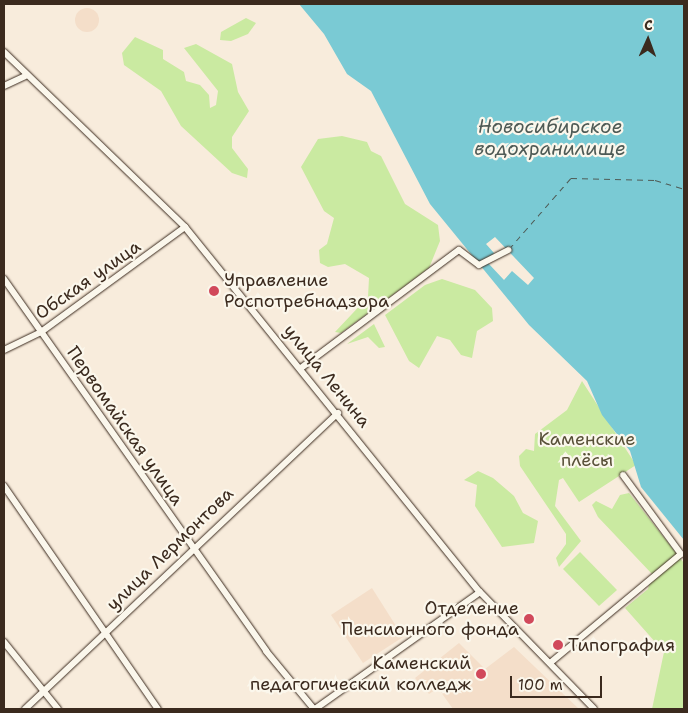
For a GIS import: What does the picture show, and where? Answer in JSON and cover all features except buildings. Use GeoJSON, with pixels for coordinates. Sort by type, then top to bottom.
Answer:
{"type":"FeatureCollection","features":[{"type":"Feature","properties":{"kind":"street","name":"улица Ленина"},"geometry":{"type":"LineString","coordinates":[[4,52],[25,76],[185,227],[338,413],[480,592],[594,709]]}},
{"type":"Feature","properties":{"kind":"street"},"geometry":{"type":"LineString","coordinates":[[4,86],[25,76]]}},
{"type":"Feature","properties":{"kind":"street","name":"Обская улица"},"geometry":{"type":"LineString","coordinates":[[4,350],[41,332],[185,227]]}},
{"type":"Feature","properties":{"kind":"street"},"geometry":{"type":"LineString","coordinates":[[301,368],[459,250],[479,265],[508,250]]}},
{"type":"Feature","properties":{"kind":"street","name":"Первомайская улица"},"geometry":{"type":"LineString","coordinates":[[4,279],[266,651],[315,709]]}},
{"type":"Feature","properties":{"kind":"street","name":"улица Лермонтова"},"geometry":{"type":"LineString","coordinates":[[25,709],[193,548],[338,413]]}},
{"type":"Feature","properties":{"kind":"street"},"geometry":{"type":"LineString","coordinates":[[550,663],[681,554],[623,475]]}},
{"type":"Feature","properties":{"kind":"street"},"geometry":{"type":"LineString","coordinates":[[4,486],[158,709]]}},
{"type":"Feature","properties":{"kind":"street"},"geometry":{"type":"LineString","coordinates":[[315,709],[480,592]]}},
{"type":"Feature","properties":{"kind":"street"},"geometry":{"type":"LineString","coordinates":[[4,642],[58,709]]}},
{"type":"Feature","properties":{"kind":"shaded area"},"geometry":{"type":"Polygon","coordinates":[[[87,8],[96,11],[99,20],[96,29],[87,32],[78,29],[75,20],[78,11],[87,8]]]}},
{"type":"Feature","properties":{"kind":"shaded area"},"geometry":{"type":"Polygon","coordinates":[[[372,588],[403,637],[363,663],[331,615],[372,588]]]}},
{"type":"Feature","properties":{"kind":"shaded area","name":"Каменский педагогический колледж"},"geometry":{"type":"Polygon","coordinates":[[[459,643],[485,669],[514,647],[579,709],[453,709],[438,688],[429,694],[415,678],[459,643]]]}},
{"type":"Feature","properties":{"kind":"green space"},"geometry":{"type":"Polygon","coordinates":[[[246,18],[256,23],[248,34],[231,41],[220,40],[221,32],[246,18]]]}},
{"type":"Feature","properties":{"kind":"green space"},"geometry":{"type":"Polygon","coordinates":[[[135,37],[163,50],[163,59],[184,72],[186,81],[200,85],[209,95],[210,108],[216,105],[218,91],[184,48],[196,44],[232,64],[238,92],[249,111],[232,137],[232,148],[248,169],[247,178],[232,173],[181,126],[161,91],[124,65],[122,53],[135,37]]]}},
{"type":"Feature","properties":{"kind":"green space"},"geometry":{"type":"Polygon","coordinates":[[[342,136],[367,142],[371,151],[381,156],[405,204],[438,225],[440,241],[429,268],[341,333],[335,332],[368,297],[369,278],[345,264],[328,267],[320,263],[319,250],[327,244],[334,218],[324,211],[301,167],[318,139],[342,136]]]}},
{"type":"Feature","properties":{"kind":"green space"},"geometry":{"type":"Polygon","coordinates":[[[442,279],[475,290],[492,308],[493,321],[477,331],[472,358],[461,355],[450,340],[437,336],[419,368],[409,361],[385,315],[425,285],[442,279]]]}},
{"type":"Feature","properties":{"kind":"green space"},"geometry":{"type":"Polygon","coordinates":[[[374,324],[385,347],[379,348],[368,337],[347,344],[374,324]]]}},
{"type":"Feature","properties":{"kind":"green space","name":"Каменские плёсы"},"geometry":{"type":"Polygon","coordinates":[[[582,381],[636,465],[579,502],[563,478],[559,480],[555,506],[581,541],[559,567],[556,558],[566,544],[566,534],[520,466],[519,456],[526,449],[534,451],[535,434],[567,410],[582,381]]]}},
{"type":"Feature","properties":{"kind":"green space"},"geometry":{"type":"Polygon","coordinates":[[[478,471],[493,478],[514,496],[523,513],[538,521],[534,543],[502,547],[475,506],[477,485],[464,480],[478,471]]]}},
{"type":"Feature","properties":{"kind":"green space"},"geometry":{"type":"Polygon","coordinates":[[[629,493],[684,563],[684,709],[652,709],[664,652],[625,608],[648,589],[652,574],[598,517],[592,505],[596,501],[612,509],[620,495],[629,493]]]}},
{"type":"Feature","properties":{"kind":"green space"},"geometry":{"type":"Polygon","coordinates":[[[580,552],[617,590],[599,606],[563,569],[580,552]]]}},
{"type":"Feature","properties":{"kind":"water","name":"Новосибирское водохранилище"},"geometry":{"type":"Polygon","coordinates":[[[299,4],[684,4],[684,540],[641,487],[630,451],[602,415],[587,381],[529,325],[430,204],[371,91],[347,74],[324,34],[299,4]]]}},
{"type":"Feature","properties":{"kind":"pier"},"geometry":{"type":"Polygon","coordinates":[[[495,237],[534,278],[528,285],[512,271],[504,280],[488,263],[494,253],[486,244],[495,237]]]}},
{"type":"Feature","properties":{"kind":"ferry route"},"geometry":{"type":"LineString","coordinates":[[509,249],[571,178],[655,180],[684,189]]}},
{"type":"Feature","properties":{"kind":"place","name":"Управление Роспотребнадзора"},"geometry":{"type":"Point","coordinates":[214,291]}},
{"type":"Feature","properties":{"kind":"place","name":"Отделение Пенсионного фонда"},"geometry":{"type":"Point","coordinates":[529,619]}},
{"type":"Feature","properties":{"kind":"place","name":"Типография"},"geometry":{"type":"Point","coordinates":[558,645]}},
{"type":"Feature","properties":{"kind":"place","name":"Каменский педагогический колледж"},"geometry":{"type":"Point","coordinates":[481,674]}}]}
